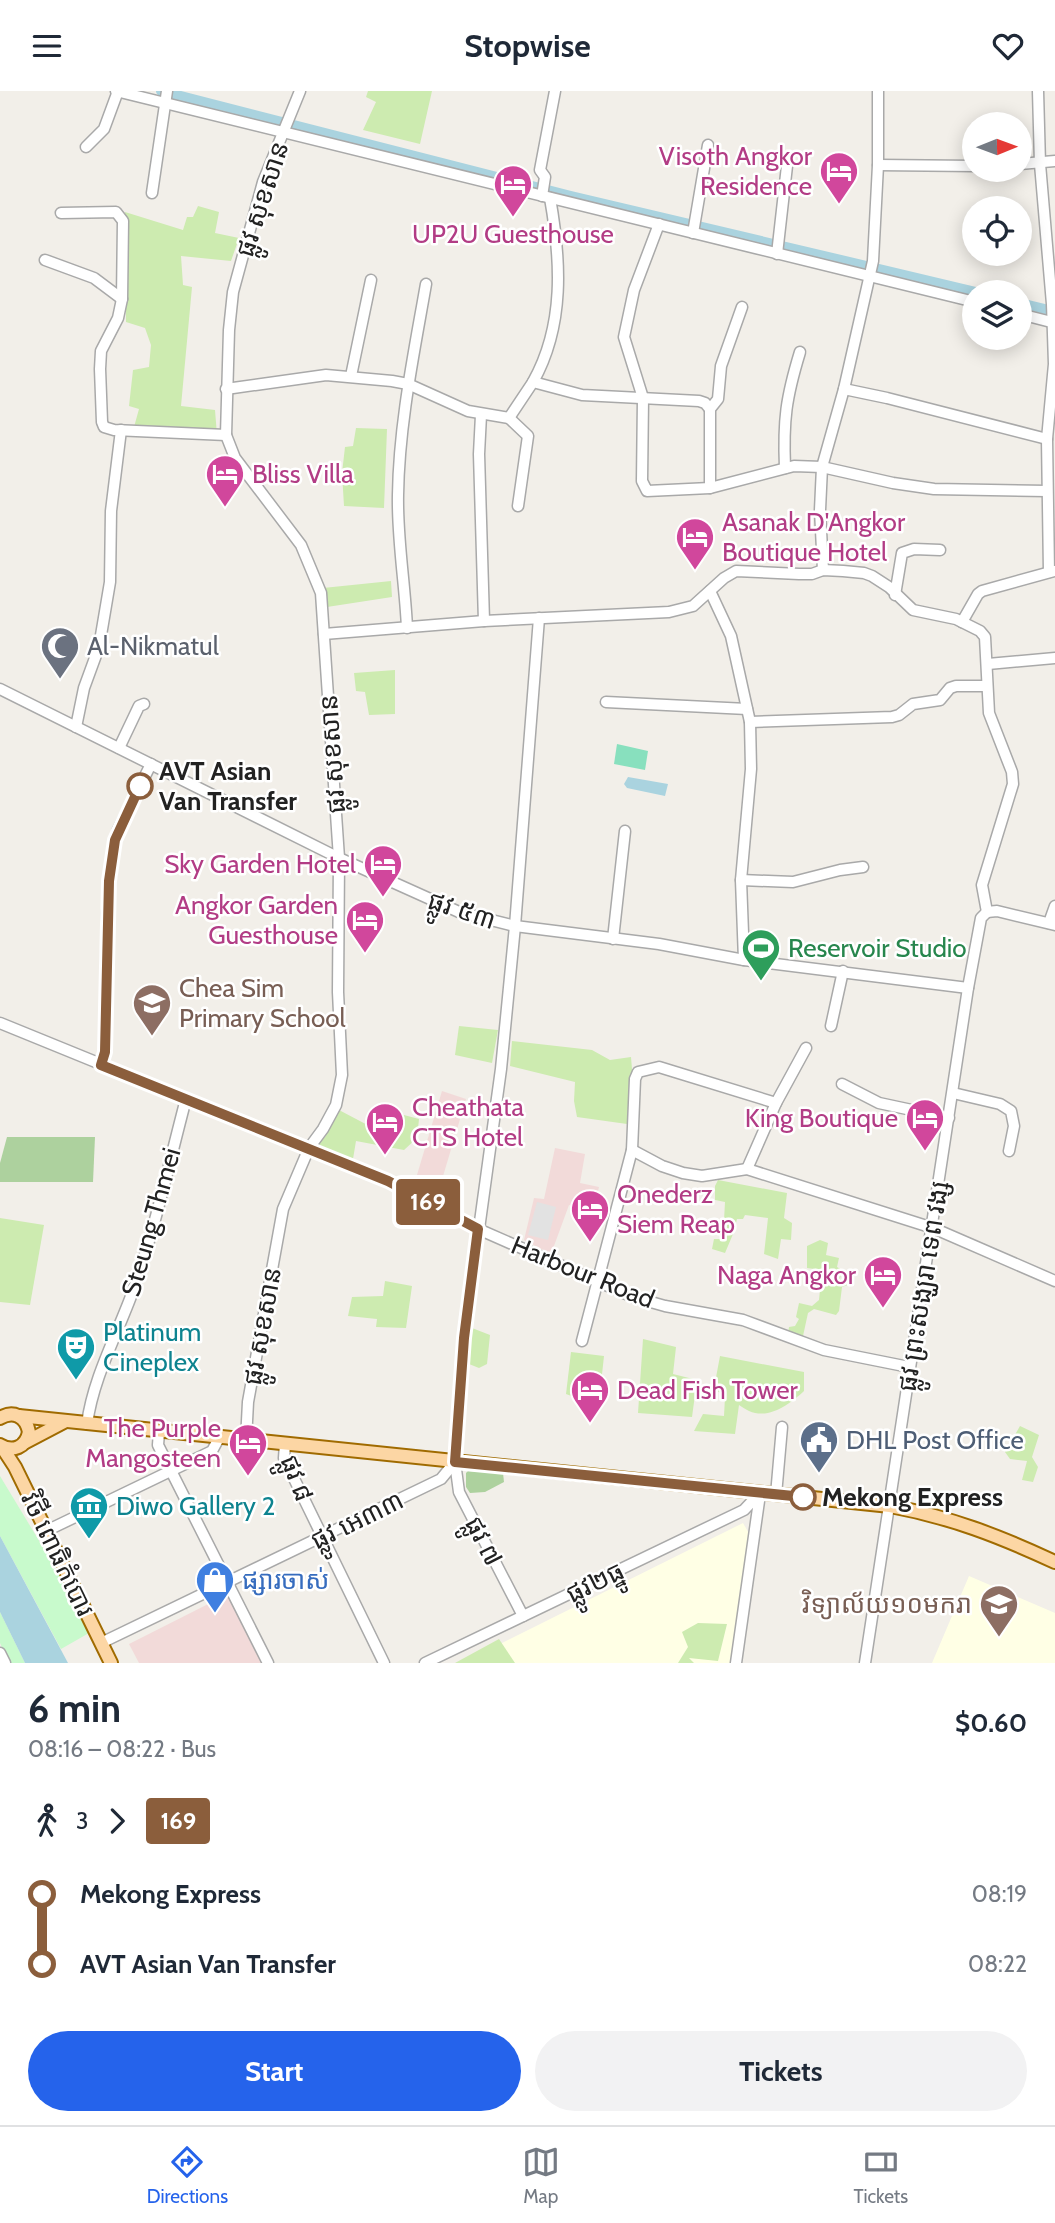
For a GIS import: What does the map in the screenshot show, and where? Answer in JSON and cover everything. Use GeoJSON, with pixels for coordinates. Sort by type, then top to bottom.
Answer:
{"type":"FeatureCollection","features":[{"type":"Feature","properties":{"kind":"main road"},"geometry":{"type":"LineString","coordinates":[[7,1415],[890,1506],[932,1513],[960,1522],[1055,1562]]}},
{"type":"Feature","properties":{"kind":"main road"},"geometry":{"type":"LineString","coordinates":[[7,1415],[28,1426],[27,1438],[15,1467]]}},
{"type":"Feature","properties":{"kind":"main road"},"geometry":{"type":"LineString","coordinates":[[1,1446],[12,1449],[23,1445],[64,1422]]}},
{"type":"Feature","properties":{"kind":"main road","name":"វិថី ពោធិកំបោរ"},"geometry":{"type":"LineString","coordinates":[[1,1446],[15,1467],[111,1663]]}},
{"type":"Feature","properties":{"kind":"street"},"geometry":{"type":"LineString","coordinates":[[86,147],[104,129],[117,91],[167,98],[284,130],[545,191],[659,224],[694,226],[871,269],[962,298]]}},
{"type":"Feature","properties":{"kind":"street","name":"ផ្លូវ សុខសាន"},"geometry":{"type":"LineString","coordinates":[[246,1440],[248,1402],[283,1209],[309,1148],[336,1105],[342,1075],[338,992],[339,859],[321,593],[310,564],[293,533],[235,458],[226,435],[226,389],[233,292],[263,182],[300,91]]}},
{"type":"Feature","properties":{"kind":"street"},"geometry":{"type":"LineString","coordinates":[[509,418],[534,382],[550,341],[558,295],[558,247],[540,170],[555,91]]}},
{"type":"Feature","properties":{"kind":"street"},"geometry":{"type":"LineString","coordinates":[[823,570],[820,510],[822,467],[844,389],[871,269],[878,165],[878,91]]}},
{"type":"Feature","properties":{"kind":"street"},"geometry":{"type":"LineString","coordinates":[[962,622],[982,591],[1052,572],[1047,491],[1054,363],[1052,267],[1040,164],[1038,91]]}},
{"type":"Feature","properties":{"kind":"street"},"geometry":{"type":"LineString","coordinates":[[152,193],[167,98]]}},
{"type":"Feature","properties":{"kind":"street"},"geometry":{"type":"LineString","coordinates":[[694,226],[708,145]]}},
{"type":"Feature","properties":{"kind":"street"},"geometry":{"type":"LineString","coordinates":[[778,247],[788,157]]}},
{"type":"Feature","properties":{"kind":"street"},"geometry":{"type":"LineString","coordinates":[[1032,164],[1055,161]]}},
{"type":"Feature","properties":{"kind":"street"},"geometry":{"type":"LineString","coordinates":[[878,165],[962,166]]}},
{"type":"Feature","properties":{"kind":"street"},"geometry":{"type":"LineString","coordinates":[[61,213],[116,212],[122,218],[122,299],[118,318],[101,351],[104,427],[226,435]]}},
{"type":"Feature","properties":{"kind":"street"},"geometry":{"type":"LineString","coordinates":[[659,224],[634,290],[624,337],[643,398],[644,489],[650,492],[710,488],[785,467],[822,467],[934,489],[1047,491]]}},
{"type":"Feature","properties":{"kind":"street"},"geometry":{"type":"LineString","coordinates":[[45,260],[94,278],[122,299]]}},
{"type":"Feature","properties":{"kind":"street"},"geometry":{"type":"LineString","coordinates":[[351,376],[371,280]]}},
{"type":"Feature","properties":{"kind":"street"},"geometry":{"type":"LineString","coordinates":[[407,628],[398,498],[408,384],[426,283]]}},
{"type":"Feature","properties":{"kind":"street"},"geometry":{"type":"LineString","coordinates":[[710,488],[710,409],[718,399],[721,366],[742,307]]}},
{"type":"Feature","properties":{"kind":"street"},"geometry":{"type":"LineString","coordinates":[[1032,315],[1053,316]]}},
{"type":"Feature","properties":{"kind":"street"},"geometry":{"type":"LineString","coordinates":[[785,467],[784,414],[800,352]]}},
{"type":"Feature","properties":{"kind":"street"},"geometry":{"type":"LineString","coordinates":[[226,389],[326,375],[351,376],[408,384],[454,406],[481,415],[509,418],[528,436],[518,506]]}},
{"type":"Feature","properties":{"kind":"street"},"geometry":{"type":"LineString","coordinates":[[534,382],[582,395],[699,401],[710,409]]}},
{"type":"Feature","properties":{"kind":"street"},"geometry":{"type":"LineString","coordinates":[[844,389],[887,398],[1050,443]]}},
{"type":"Feature","properties":{"kind":"street"},"geometry":{"type":"LineString","coordinates":[[481,415],[479,454],[484,621]]}},
{"type":"Feature","properties":{"kind":"street"},"geometry":{"type":"LineString","coordinates":[[76,727],[84,688],[99,647],[110,582],[111,511],[121,430]]}},
{"type":"Feature","properties":{"kind":"street"},"geometry":{"type":"LineString","coordinates":[[895,595],[902,553],[914,549],[940,550]]}},
{"type":"Feature","properties":{"kind":"street"},"geometry":{"type":"LineString","coordinates":[[324,634],[484,621],[669,612],[693,606],[736,571],[813,574],[823,570],[863,573],[889,587],[913,610],[949,617],[982,632],[986,642],[991,720],[1013,780],[982,885],[987,912],[997,911],[1052,924],[1055,906]]}},
{"type":"Feature","properties":{"kind":"street"},"geometry":{"type":"LineString","coordinates":[[710,591],[731,636],[750,722],[751,769],[741,880],[744,960]]}},
{"type":"Feature","properties":{"kind":"street","name":"ផ្លូវ ៧"},"geometry":{"type":"LineString","coordinates":[[523,1616],[459,1492],[455,1462],[464,1338],[501,1069],[539,618]]}},
{"type":"Feature","properties":{"kind":"street"},"geometry":{"type":"LineString","coordinates":[[988,664],[1055,657]]}},
{"type":"Feature","properties":{"kind":"street"},"geometry":{"type":"LineString","coordinates":[[750,722],[892,717],[913,704],[940,700],[952,687],[987,687]]}},
{"type":"Feature","properties":{"kind":"street","name":"ផ្លូវ ៥៣"},"geometry":{"type":"LineString","coordinates":[[0,689],[339,859],[459,912],[515,926],[659,944],[744,960],[968,988]]}},
{"type":"Feature","properties":{"kind":"street"},"geometry":{"type":"LineString","coordinates":[[606,702],[747,709]]}},
{"type":"Feature","properties":{"kind":"street"},"geometry":{"type":"LineString","coordinates":[[119,748],[139,706],[144,703]]}},
{"type":"Feature","properties":{"kind":"street"},"geometry":{"type":"LineString","coordinates":[[101,1065],[105,1052],[107,914],[113,852],[118,830],[151,764]]}},
{"type":"Feature","properties":{"kind":"street"},"geometry":{"type":"LineString","coordinates":[[613,939],[625,831]]}},
{"type":"Feature","properties":{"kind":"street"},"geometry":{"type":"LineString","coordinates":[[741,880],[793,883],[840,870],[863,867]]}},
{"type":"Feature","properties":{"kind":"street","name":"ផ្លូវ ព្រះសង្ឃរា ទេព វង្ស"},"geometry":{"type":"LineString","coordinates":[[865,1663],[968,988],[981,918],[987,912]]}},
{"type":"Feature","properties":{"kind":"street"},"geometry":{"type":"LineString","coordinates":[[831,1026],[843,971]]}},
{"type":"Feature","properties":{"kind":"street","name":"Harbour Road"},"geometry":{"type":"LineString","coordinates":[[0,1023],[408,1190],[478,1229],[647,1302],[743,1320],[824,1350],[909,1367]]}},
{"type":"Feature","properties":{"kind":"street"},"geometry":{"type":"LineString","coordinates":[[747,1169],[776,1103],[806,1048]]}},
{"type":"Feature","properties":{"kind":"street"},"geometry":{"type":"LineString","coordinates":[[582,1341],[632,1150],[635,1079],[641,1069],[659,1067],[776,1103]]}},
{"type":"Feature","properties":{"kind":"street"},"geometry":{"type":"LineString","coordinates":[[842,1084],[879,1103],[949,1118]]}},
{"type":"Feature","properties":{"kind":"street"},"geometry":{"type":"LineString","coordinates":[[953,1093],[1000,1104],[1011,1111],[1014,1126],[1009,1151]]}},
{"type":"Feature","properties":{"kind":"street","name":"Steung Thmei"},"geometry":{"type":"LineString","coordinates":[[87,1424],[101,1373],[133,1290],[186,1099]]}},
{"type":"Feature","properties":{"kind":"street"},"geometry":{"type":"LineString","coordinates":[[632,1150],[662,1166],[683,1173],[702,1176],[747,1169],[933,1228],[1055,1281]]}},
{"type":"Feature","properties":{"kind":"street"},"geometry":{"type":"LineString","coordinates":[[776,1495],[782,1427]]}},
{"type":"Feature","properties":{"kind":"street"},"geometry":{"type":"LineString","coordinates":[[159,1432],[158,1445],[268,1663]]}},
{"type":"Feature","properties":{"kind":"street"},"geometry":{"type":"LineString","coordinates":[[46,1531],[212,1451],[219,1438]]}},
{"type":"Feature","properties":{"kind":"street","name":"ផ្លូវ ៨"},"geometry":{"type":"LineString","coordinates":[[285,1444],[284,1458],[384,1663]]}},
{"type":"Feature","properties":{"kind":"street","name":"ផ្លូវ អេ៣៣"},"geometry":{"type":"LineString","coordinates":[[101,1643],[441,1479],[455,1462]]}},
{"type":"Feature","properties":{"kind":"street"},"geometry":{"type":"LineString","coordinates":[[736,1663],[760,1493]]}},
{"type":"Feature","properties":{"kind":"street","name":"ផ្លូវ២ធ្នូ"},"geometry":{"type":"LineString","coordinates":[[425,1663],[744,1510],[760,1493]]}},
{"type":"Feature","properties":{"kind":"street"},"geometry":{"type":"LineString","coordinates":[[744,1510],[752,1515],[757,1524]]}},
{"type":"Feature","properties":{"kind":"street"},"geometry":{"type":"LineString","coordinates":[[0,1653],[5,1663]]}},
{"type":"Feature","properties":{"kind":"shaded area"},"geometry":{"type":"Polygon","coordinates":[[[442,1091],[466,1099],[438,1193],[414,1185],[442,1091]]]}},
{"type":"Feature","properties":{"kind":"shaded area"},"geometry":{"type":"Polygon","coordinates":[[[555,1148],[585,1154],[580,1183],[599,1187],[593,1211],[569,1205],[551,1254],[524,1240],[534,1198],[544,1199],[555,1148]]]}},
{"type":"Feature","properties":{"kind":"shaded area"},"geometry":{"type":"Polygon","coordinates":[[[537,1202],[556,1207],[548,1240],[528,1235],[537,1202]]]}},
{"type":"Feature","properties":{"kind":"shaded area"},"geometry":{"type":"Polygon","coordinates":[[[743,1523],[751,1537],[732,1663],[462,1663],[743,1523]]]}},
{"type":"Feature","properties":{"kind":"shaded area","name":"វិទ្យាល័យ១០មករា"},"geometry":{"type":"Polygon","coordinates":[[[969,1576],[1055,1613],[1055,1663],[932,1663],[969,1576]]]}},
{"type":"Feature","properties":{"kind":"shaded area","name":"ផ្សារចាស់"},"geometry":{"type":"Polygon","coordinates":[[[230,1593],[264,1663],[139,1663],[129,1644],[230,1593]]]}},
{"type":"Feature","properties":{"kind":"green space"},"geometry":{"type":"Polygon","coordinates":[[[368,91],[432,91],[420,144],[363,130],[376,102],[366,97],[368,91]]]}},
{"type":"Feature","properties":{"kind":"green space"},"geometry":{"type":"Polygon","coordinates":[[[198,206],[219,212],[215,233],[239,238],[231,261],[181,256],[183,285],[192,287],[181,406],[215,410],[217,435],[134,427],[139,409],[129,406],[133,370],[149,367],[151,345],[145,328],[126,322],[125,212],[183,230],[187,217],[193,217],[198,206]]]}},
{"type":"Feature","properties":{"kind":"green space"},"geometry":{"type":"Polygon","coordinates":[[[356,428],[387,429],[384,508],[344,506],[342,473],[345,447],[353,446],[356,428]]]}},
{"type":"Feature","properties":{"kind":"green space"},"geometry":{"type":"Polygon","coordinates":[[[391,581],[392,597],[327,607],[323,588],[391,581]]]}},
{"type":"Feature","properties":{"kind":"green space"},"geometry":{"type":"Polygon","coordinates":[[[395,670],[395,714],[369,715],[365,692],[356,691],[354,673],[395,670]]]}},
{"type":"Feature","properties":{"kind":"green space"},"geometry":{"type":"Polygon","coordinates":[[[617,744],[648,751],[645,770],[614,764],[617,744]]]}},
{"type":"Feature","properties":{"kind":"green space"},"geometry":{"type":"Polygon","coordinates":[[[459,1026],[498,1030],[492,1063],[455,1055],[459,1026]]]}},
{"type":"Feature","properties":{"kind":"green space"},"geometry":{"type":"Polygon","coordinates":[[[512,1041],[592,1050],[610,1060],[631,1057],[633,1081],[627,1124],[577,1117],[575,1082],[510,1066],[512,1041]]]}},
{"type":"Feature","properties":{"kind":"green space"},"geometry":{"type":"Polygon","coordinates":[[[339,1110],[377,1130],[378,1111],[385,1110],[419,1119],[417,1138],[404,1150],[356,1141],[353,1159],[342,1160],[317,1146],[325,1137],[339,1110]]]}},
{"type":"Feature","properties":{"kind":"green space"},"geometry":{"type":"Polygon","coordinates":[[[7,1137],[95,1137],[93,1182],[0,1182],[0,1163],[7,1137]]]}},
{"type":"Feature","properties":{"kind":"green space"},"geometry":{"type":"Polygon","coordinates":[[[718,1180],[787,1193],[784,1218],[792,1223],[791,1240],[781,1239],[778,1259],[764,1254],[768,1218],[745,1215],[743,1219],[737,1219],[725,1253],[712,1249],[714,1239],[723,1239],[725,1202],[715,1200],[718,1180]]]}},
{"type":"Feature","properties":{"kind":"green space"},"geometry":{"type":"Polygon","coordinates":[[[0,1218],[44,1225],[30,1305],[0,1302],[0,1218]]]}},
{"type":"Feature","properties":{"kind":"green space"},"geometry":{"type":"Polygon","coordinates":[[[820,1240],[828,1243],[826,1255],[839,1258],[837,1267],[842,1270],[840,1279],[847,1280],[848,1285],[842,1287],[836,1315],[814,1309],[808,1313],[803,1336],[807,1340],[788,1333],[789,1327],[795,1326],[799,1319],[796,1317],[799,1303],[812,1306],[819,1300],[822,1270],[807,1268],[807,1246],[820,1240]]]}},
{"type":"Feature","properties":{"kind":"green space"},"geometry":{"type":"Polygon","coordinates":[[[385,1281],[412,1286],[406,1328],[376,1327],[377,1319],[348,1316],[352,1297],[383,1296],[385,1281]]]}},
{"type":"Feature","properties":{"kind":"green space"},"geometry":{"type":"Polygon","coordinates":[[[472,1328],[490,1335],[487,1364],[479,1368],[469,1364],[472,1328]]]}},
{"type":"Feature","properties":{"kind":"green space"},"geometry":{"type":"Polygon","coordinates":[[[643,1339],[676,1347],[673,1374],[697,1380],[692,1417],[638,1413],[643,1339]]]}},
{"type":"Feature","properties":{"kind":"green space"},"geometry":{"type":"Polygon","coordinates":[[[571,1352],[604,1356],[599,1402],[566,1394],[571,1352]]]}},
{"type":"Feature","properties":{"kind":"green space"},"geometry":{"type":"Polygon","coordinates":[[[720,1356],[804,1372],[804,1391],[772,1412],[757,1413],[739,1405],[735,1434],[694,1431],[703,1414],[724,1416],[725,1397],[714,1388],[720,1356]]]}},
{"type":"Feature","properties":{"kind":"green space"},"geometry":{"type":"Polygon","coordinates":[[[1020,1426],[1039,1435],[1032,1457],[1038,1467],[1033,1482],[1022,1480],[1027,1461],[1010,1459],[1005,1452],[1020,1426]]]}},
{"type":"Feature","properties":{"kind":"green space"},"geometry":{"type":"Polygon","coordinates":[[[468,1471],[503,1473],[504,1482],[485,1492],[470,1493],[466,1487],[468,1471]]]}},
{"type":"Feature","properties":{"kind":"green space"},"geometry":{"type":"Polygon","coordinates":[[[0,1476],[73,1597],[89,1633],[61,1649],[0,1536],[0,1476]]]}},
{"type":"Feature","properties":{"kind":"green space"},"geometry":{"type":"Polygon","coordinates":[[[0,1612],[25,1663],[9,1663],[0,1643],[0,1612]]]}},
{"type":"Feature","properties":{"kind":"green space"},"geometry":{"type":"Polygon","coordinates":[[[698,1623],[727,1624],[718,1661],[689,1658],[694,1663],[678,1663],[688,1647],[682,1632],[698,1623]]]}},
{"type":"Feature","properties":{"kind":"green space"},"geometry":{"type":"Polygon","coordinates":[[[499,1639],[515,1663],[455,1663],[499,1639]]]}},
{"type":"Feature","properties":{"kind":"water"},"geometry":{"type":"Polygon","coordinates":[[[628,777],[668,784],[665,796],[627,788],[624,784],[628,777]]]}},
{"type":"Feature","properties":{"kind":"water"},"geometry":{"type":"Polygon","coordinates":[[[0,1536],[68,1663],[25,1663],[0,1612],[0,1536]]]}},
{"type":"Feature","properties":{"kind":"waterway"},"geometry":{"type":"LineString","coordinates":[[161,91],[571,196],[962,289]]}},
{"type":"Feature","properties":{"kind":"waterway"},"geometry":{"type":"LineString","coordinates":[[1032,306],[1049,310]]}},
{"type":"Feature","properties":{"kind":"bus line","name":"169"},"geometry":{"type":"LineString","coordinates":[[140,786],[118,830],[109,881],[105,1052],[101,1065],[388,1181],[478,1229],[464,1338],[455,1462],[803,1497]]}},
{"type":"Feature","properties":{"kind":"place","name":"Visoth Angkor Residence"},"geometry":{"type":"Point","coordinates":[839,205]}},
{"type":"Feature","properties":{"kind":"place","name":"UP2U Guesthouse"},"geometry":{"type":"Point","coordinates":[513,218]}},
{"type":"Feature","properties":{"kind":"place","name":"Bliss Villa"},"geometry":{"type":"Point","coordinates":[225,508]}},
{"type":"Feature","properties":{"kind":"place","name":"Asanak D'Angkor Boutique Hotel"},"geometry":{"type":"Point","coordinates":[695,571]}},
{"type":"Feature","properties":{"kind":"place","name":"Al-Nikmatul"},"geometry":{"type":"Point","coordinates":[60,680]}},
{"type":"Feature","properties":{"kind":"place","name":"AVT Asian Van Transfer"},"geometry":{"type":"Point","coordinates":[140,786]}},
{"type":"Feature","properties":{"kind":"place","name":"Sky Garden Hotel"},"geometry":{"type":"Point","coordinates":[383,898]}},
{"type":"Feature","properties":{"kind":"place","name":"Angkor Garden Guesthouse"},"geometry":{"type":"Point","coordinates":[365,954]}},
{"type":"Feature","properties":{"kind":"place","name":"Reservoir Studio"},"geometry":{"type":"Point","coordinates":[761,982]}},
{"type":"Feature","properties":{"kind":"place","name":"Chea Sim Primary School"},"geometry":{"type":"Point","coordinates":[152,1037]}},
{"type":"Feature","properties":{"kind":"place","name":"King Boutique"},"geometry":{"type":"Point","coordinates":[925,1152]}},
{"type":"Feature","properties":{"kind":"place","name":"Cheathata CTS Hotel"},"geometry":{"type":"Point","coordinates":[385,1156]}},
{"type":"Feature","properties":{"kind":"place","name":"Onederz Siem Reap"},"geometry":{"type":"Point","coordinates":[590,1243]}},
{"type":"Feature","properties":{"kind":"place","name":"Naga Angkor"},"geometry":{"type":"Point","coordinates":[883,1309]}},
{"type":"Feature","properties":{"kind":"place","name":"Platinum Cineplex"},"geometry":{"type":"Point","coordinates":[76,1381]}},
{"type":"Feature","properties":{"kind":"place","name":"Dead Fish Tower"},"geometry":{"type":"Point","coordinates":[590,1424]}},
{"type":"Feature","properties":{"kind":"place","name":"DHL Post Office"},"geometry":{"type":"Point","coordinates":[819,1474]}},
{"type":"Feature","properties":{"kind":"place","name":"The Purple Mangosteen"},"geometry":{"type":"Point","coordinates":[248,1477]}},
{"type":"Feature","properties":{"kind":"place","name":"Mekong Express"},"geometry":{"type":"Point","coordinates":[803,1497]}},
{"type":"Feature","properties":{"kind":"place","name":"Diwo Gallery 2"},"geometry":{"type":"Point","coordinates":[89,1540]}},
{"type":"Feature","properties":{"kind":"place","name":"ផ្សារចាស់"},"geometry":{"type":"Point","coordinates":[215,1614]}},
{"type":"Feature","properties":{"kind":"place","name":"វិទ្យាល័យ១០មករា"},"geometry":{"type":"Point","coordinates":[999,1638]}}]}
